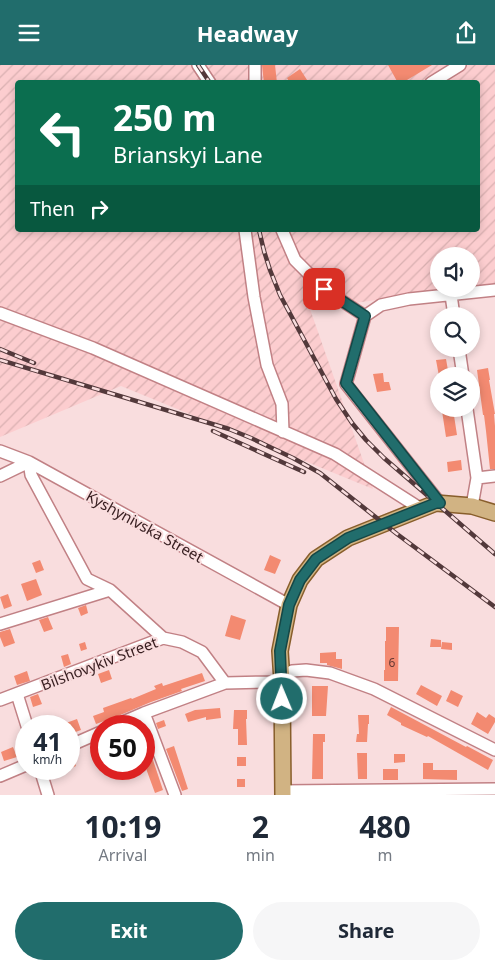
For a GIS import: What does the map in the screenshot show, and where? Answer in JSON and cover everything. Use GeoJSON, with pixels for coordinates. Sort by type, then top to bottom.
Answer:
{"type":"FeatureCollection","features":[{"type":"Feature","properties":{"kind":"main road"},"geometry":{"type":"LineString","coordinates":[[282,793],[282,681],[280,651],[289,605],[300,580],[316,559],[348,538],[436,503],[472,506],[495,513]]}},
{"type":"Feature","properties":{"kind":"street"},"geometry":{"type":"LineString","coordinates":[[198,65],[208,80]]}},
{"type":"Feature","properties":{"kind":"street"},"geometry":{"type":"LineString","coordinates":[[255,65],[255,80]]}},
{"type":"Feature","properties":{"kind":"street"},"geometry":{"type":"LineString","coordinates":[[436,80],[460,65]]}},
{"type":"Feature","properties":{"kind":"street"},"geometry":{"type":"LineString","coordinates":[[245,232],[254,297],[267,365],[282,404],[283,432]]}},
{"type":"Feature","properties":{"kind":"street"},"geometry":{"type":"LineString","coordinates":[[283,232],[295,260],[324,289],[365,316]]}},
{"type":"Feature","properties":{"kind":"street"},"geometry":{"type":"LineString","coordinates":[[480,291],[493,289]]}},
{"type":"Feature","properties":{"kind":"street"},"geometry":{"type":"LineString","coordinates":[[430,297],[381,305],[365,316],[346,383],[440,503]]}},
{"type":"Feature","properties":{"kind":"street"},"geometry":{"type":"LineString","coordinates":[[0,313],[93,348],[334,455],[421,509]]}},
{"type":"Feature","properties":{"kind":"street"},"geometry":{"type":"LineString","coordinates":[[468,417],[477,478],[472,506]]}},
{"type":"Feature","properties":{"kind":"street","name":"Kyshynivska Street"},"geometry":{"type":"LineString","coordinates":[[0,451],[28,462],[289,605]]}},
{"type":"Feature","properties":{"kind":"street"},"geometry":{"type":"LineString","coordinates":[[0,477],[28,462],[31,475],[87,579],[110,590],[163,638]]}},
{"type":"Feature","properties":{"kind":"street"},"geometry":{"type":"LineString","coordinates":[[477,478],[495,476]]}},
{"type":"Feature","properties":{"kind":"street"},"geometry":{"type":"LineString","coordinates":[[0,624],[110,590]]}},
{"type":"Feature","properties":{"kind":"street","name":"Bilshovykiv Street"},"geometry":{"type":"LineString","coordinates":[[0,699],[163,638],[182,642],[202,652],[225,683]]}},
{"type":"Feature","properties":{"kind":"street"},"geometry":{"type":"LineString","coordinates":[[139,715],[225,683],[282,681],[292,671],[306,670],[330,673],[374,689],[495,750]]}},
{"type":"Feature","properties":{"kind":"street"},"geometry":{"type":"LineString","coordinates":[[16,694],[23,715]]}},
{"type":"Feature","properties":{"kind":"street"},"geometry":{"type":"LineString","coordinates":[[144,713],[175,795]]}},
{"type":"Feature","properties":{"kind":"street"},"geometry":{"type":"LineString","coordinates":[[0,776],[15,770]]}},
{"type":"Feature","properties":{"kind":"street"},"geometry":{"type":"LineString","coordinates":[[43,780],[48,795]]}},
{"type":"Feature","properties":{"kind":"street"},"geometry":{"type":"LineString","coordinates":[[282,793],[495,789]]}},
{"type":"Feature","properties":{"kind":"shaded area"},"geometry":{"type":"Polygon","coordinates":[[[0,65],[495,65],[495,284],[480,286],[480,247],[430,247],[430,293],[310,309],[373,489],[121,386],[0,437],[0,65]]]}},
{"type":"Feature","properties":{"kind":"building"},"geometry":{"type":"Polygon","coordinates":[[[262,65],[275,65],[277,80],[264,80],[262,65]]]}},
{"type":"Feature","properties":{"kind":"building"},"geometry":{"type":"Polygon","coordinates":[[[388,65],[432,65],[407,80],[396,80],[388,65]]]}},
{"type":"Feature","properties":{"kind":"building"},"geometry":{"type":"Polygon","coordinates":[[[300,69],[307,80],[288,80],[287,78],[300,69]]]}},
{"type":"Feature","properties":{"kind":"building"},"geometry":{"type":"Polygon","coordinates":[[[446,359],[447,367],[437,367],[436,360],[446,359]]]}},
{"type":"Feature","properties":{"kind":"building"},"geometry":{"type":"Polygon","coordinates":[[[488,368],[490,380],[495,414],[495,469],[490,469],[480,392],[480,369],[488,368]]]}},
{"type":"Feature","properties":{"kind":"building"},"geometry":{"type":"Polygon","coordinates":[[[383,373],[384,382],[389,382],[391,390],[377,392],[373,374],[383,373]]]}},
{"type":"Feature","properties":{"kind":"building"},"geometry":{"type":"Polygon","coordinates":[[[443,417],[454,417],[457,435],[446,437],[443,417]]]}},
{"type":"Feature","properties":{"kind":"building"},"geometry":{"type":"Polygon","coordinates":[[[461,460],[462,470],[448,472],[447,462],[461,460]]]}},
{"type":"Feature","properties":{"kind":"building"},"geometry":{"type":"Polygon","coordinates":[[[270,555],[281,560],[275,574],[264,570],[270,555]]]}},
{"type":"Feature","properties":{"kind":"building"},"geometry":{"type":"Polygon","coordinates":[[[40,560],[44,570],[36,573],[32,563],[40,560]]]}},
{"type":"Feature","properties":{"kind":"building"},"geometry":{"type":"Polygon","coordinates":[[[36,579],[42,595],[27,601],[21,584],[36,579]]]}},
{"type":"Feature","properties":{"kind":"building"},"geometry":{"type":"Polygon","coordinates":[[[8,594],[12,606],[4,609],[0,597],[8,594]]]}},
{"type":"Feature","properties":{"kind":"building"},"geometry":{"type":"Polygon","coordinates":[[[86,605],[88,613],[81,616],[78,608],[86,605]]]}},
{"type":"Feature","properties":{"kind":"building"},"geometry":{"type":"Polygon","coordinates":[[[231,615],[246,620],[240,640],[225,636],[231,615]]]}},
{"type":"Feature","properties":{"kind":"building"},"geometry":{"type":"Polygon","coordinates":[[[48,617],[53,629],[44,632],[39,620],[48,617]]]}},
{"type":"Feature","properties":{"kind":"building"},"geometry":{"type":"Polygon","coordinates":[[[386,627],[399,627],[398,681],[384,681],[386,627]]]}},
{"type":"Feature","properties":{"kind":"building"},"geometry":{"type":"Polygon","coordinates":[[[10,629],[15,643],[4,647],[0,632],[10,629]]]}},
{"type":"Feature","properties":{"kind":"building"},"geometry":{"type":"Polygon","coordinates":[[[431,639],[441,640],[441,647],[430,647],[431,639]]]}},
{"type":"Feature","properties":{"kind":"building"},"geometry":{"type":"Polygon","coordinates":[[[85,642],[87,649],[81,651],[79,644],[85,642]]]}},
{"type":"Feature","properties":{"kind":"building"},"geometry":{"type":"Polygon","coordinates":[[[442,642],[452,643],[452,650],[441,649],[442,642]]]}},
{"type":"Feature","properties":{"kind":"building"},"geometry":{"type":"Polygon","coordinates":[[[336,652],[336,659],[342,659],[342,669],[327,665],[327,663],[320,663],[320,653],[336,652]]]}},
{"type":"Feature","properties":{"kind":"building"},"geometry":{"type":"Polygon","coordinates":[[[68,654],[71,664],[64,667],[61,656],[68,654]]]}},
{"type":"Feature","properties":{"kind":"building"},"geometry":{"type":"Polygon","coordinates":[[[109,670],[112,679],[101,683],[98,674],[109,670]]]}},
{"type":"Feature","properties":{"kind":"building"},"geometry":{"type":"Polygon","coordinates":[[[27,671],[30,681],[17,685],[14,676],[27,671]]]}},
{"type":"Feature","properties":{"kind":"building"},"geometry":{"type":"Polygon","coordinates":[[[202,673],[205,681],[181,689],[182,691],[120,715],[96,715],[104,712],[103,708],[156,689],[154,686],[162,683],[163,686],[202,673]]]}},
{"type":"Feature","properties":{"kind":"building"},"geometry":{"type":"Polygon","coordinates":[[[421,685],[442,696],[437,706],[416,694],[421,685]]]}},
{"type":"Feature","properties":{"kind":"building"},"geometry":{"type":"Polygon","coordinates":[[[312,686],[328,686],[326,716],[312,716],[312,686]]]}},
{"type":"Feature","properties":{"kind":"building"},"geometry":{"type":"Polygon","coordinates":[[[451,690],[463,696],[458,707],[446,701],[451,690]]]}},
{"type":"Feature","properties":{"kind":"building"},"geometry":{"type":"Polygon","coordinates":[[[38,694],[42,704],[33,707],[30,697],[38,694]]]}},
{"type":"Feature","properties":{"kind":"building"},"geometry":{"type":"Polygon","coordinates":[[[391,707],[493,760],[488,770],[428,736],[401,725],[401,723],[387,715],[391,707]]]}},
{"type":"Feature","properties":{"kind":"building"},"geometry":{"type":"Polygon","coordinates":[[[220,708],[221,718],[206,720],[206,717],[188,722],[185,714],[195,710],[220,708]]]}},
{"type":"Feature","properties":{"kind":"building"},"geometry":{"type":"Polygon","coordinates":[[[234,710],[247,710],[247,745],[238,745],[238,729],[233,729],[234,710]]]}},
{"type":"Feature","properties":{"kind":"building"},"geometry":{"type":"Polygon","coordinates":[[[477,712],[486,718],[489,714],[495,718],[495,722],[488,734],[471,724],[477,712]]]}},
{"type":"Feature","properties":{"kind":"building"},"geometry":{"type":"Polygon","coordinates":[[[358,715],[369,715],[367,742],[356,742],[357,734],[359,734],[358,715]]]}},
{"type":"Feature","properties":{"kind":"building"},"geometry":{"type":"Polygon","coordinates":[[[164,720],[166,726],[158,729],[156,723],[164,720]]]}},
{"type":"Feature","properties":{"kind":"building"},"geometry":{"type":"Polygon","coordinates":[[[313,734],[325,734],[325,742],[323,742],[323,779],[312,779],[313,734]]]}},
{"type":"Feature","properties":{"kind":"building"},"geometry":{"type":"Polygon","coordinates":[[[174,746],[188,789],[182,791],[166,749],[174,746]]]}},
{"type":"Feature","properties":{"kind":"building"},"geometry":{"type":"Polygon","coordinates":[[[13,747],[15,758],[4,761],[1,752],[13,747]]]}},
{"type":"Feature","properties":{"kind":"building"},"geometry":{"type":"Polygon","coordinates":[[[357,753],[367,753],[367,779],[358,779],[357,753]]]}},
{"type":"Feature","properties":{"kind":"building"},"geometry":{"type":"Polygon","coordinates":[[[394,754],[405,754],[405,762],[394,763],[394,754]]]}},
{"type":"Feature","properties":{"kind":"building"},"geometry":{"type":"Polygon","coordinates":[[[237,757],[246,757],[246,766],[237,766],[237,757]]]}},
{"type":"Feature","properties":{"kind":"building"},"geometry":{"type":"Polygon","coordinates":[[[423,763],[433,763],[433,770],[457,770],[457,780],[423,779],[423,763]]]}},
{"type":"Feature","properties":{"kind":"building"},"geometry":{"type":"Polygon","coordinates":[[[155,766],[163,790],[155,793],[150,780],[155,780],[155,766]]]}},
{"type":"Feature","properties":{"kind":"building"},"geometry":{"type":"Polygon","coordinates":[[[383,769],[398,769],[398,780],[383,780],[383,769]]]}},
{"type":"Feature","properties":{"kind":"building"},"geometry":{"type":"Polygon","coordinates":[[[237,779],[245,779],[245,787],[237,787],[237,779]]]}},
{"type":"Feature","properties":{"kind":"railway"},"geometry":{"type":"LineString","coordinates":[[198,65],[208,80]]}},
{"type":"Feature","properties":{"kind":"railway"},"geometry":{"type":"LineString","coordinates":[[259,232],[270,270],[280,295],[336,399],[352,423],[384,458],[495,554]]}},
{"type":"Feature","properties":{"kind":"railway"},"geometry":{"type":"LineString","coordinates":[[0,349],[34,363]]}},
{"type":"Feature","properties":{"kind":"railway"},"geometry":{"type":"LineString","coordinates":[[0,360],[229,429],[293,458],[320,473],[397,534],[495,607]]}},
{"type":"Feature","properties":{"kind":"railway"},"geometry":{"type":"LineString","coordinates":[[213,431],[304,472]]}},
{"type":"Feature","properties":{"kind":"route"},"geometry":{"type":"LineString","coordinates":[[282,699],[280,651],[289,605],[300,580],[316,559],[348,538],[440,503],[346,383],[365,316],[324,289]]}}]}
